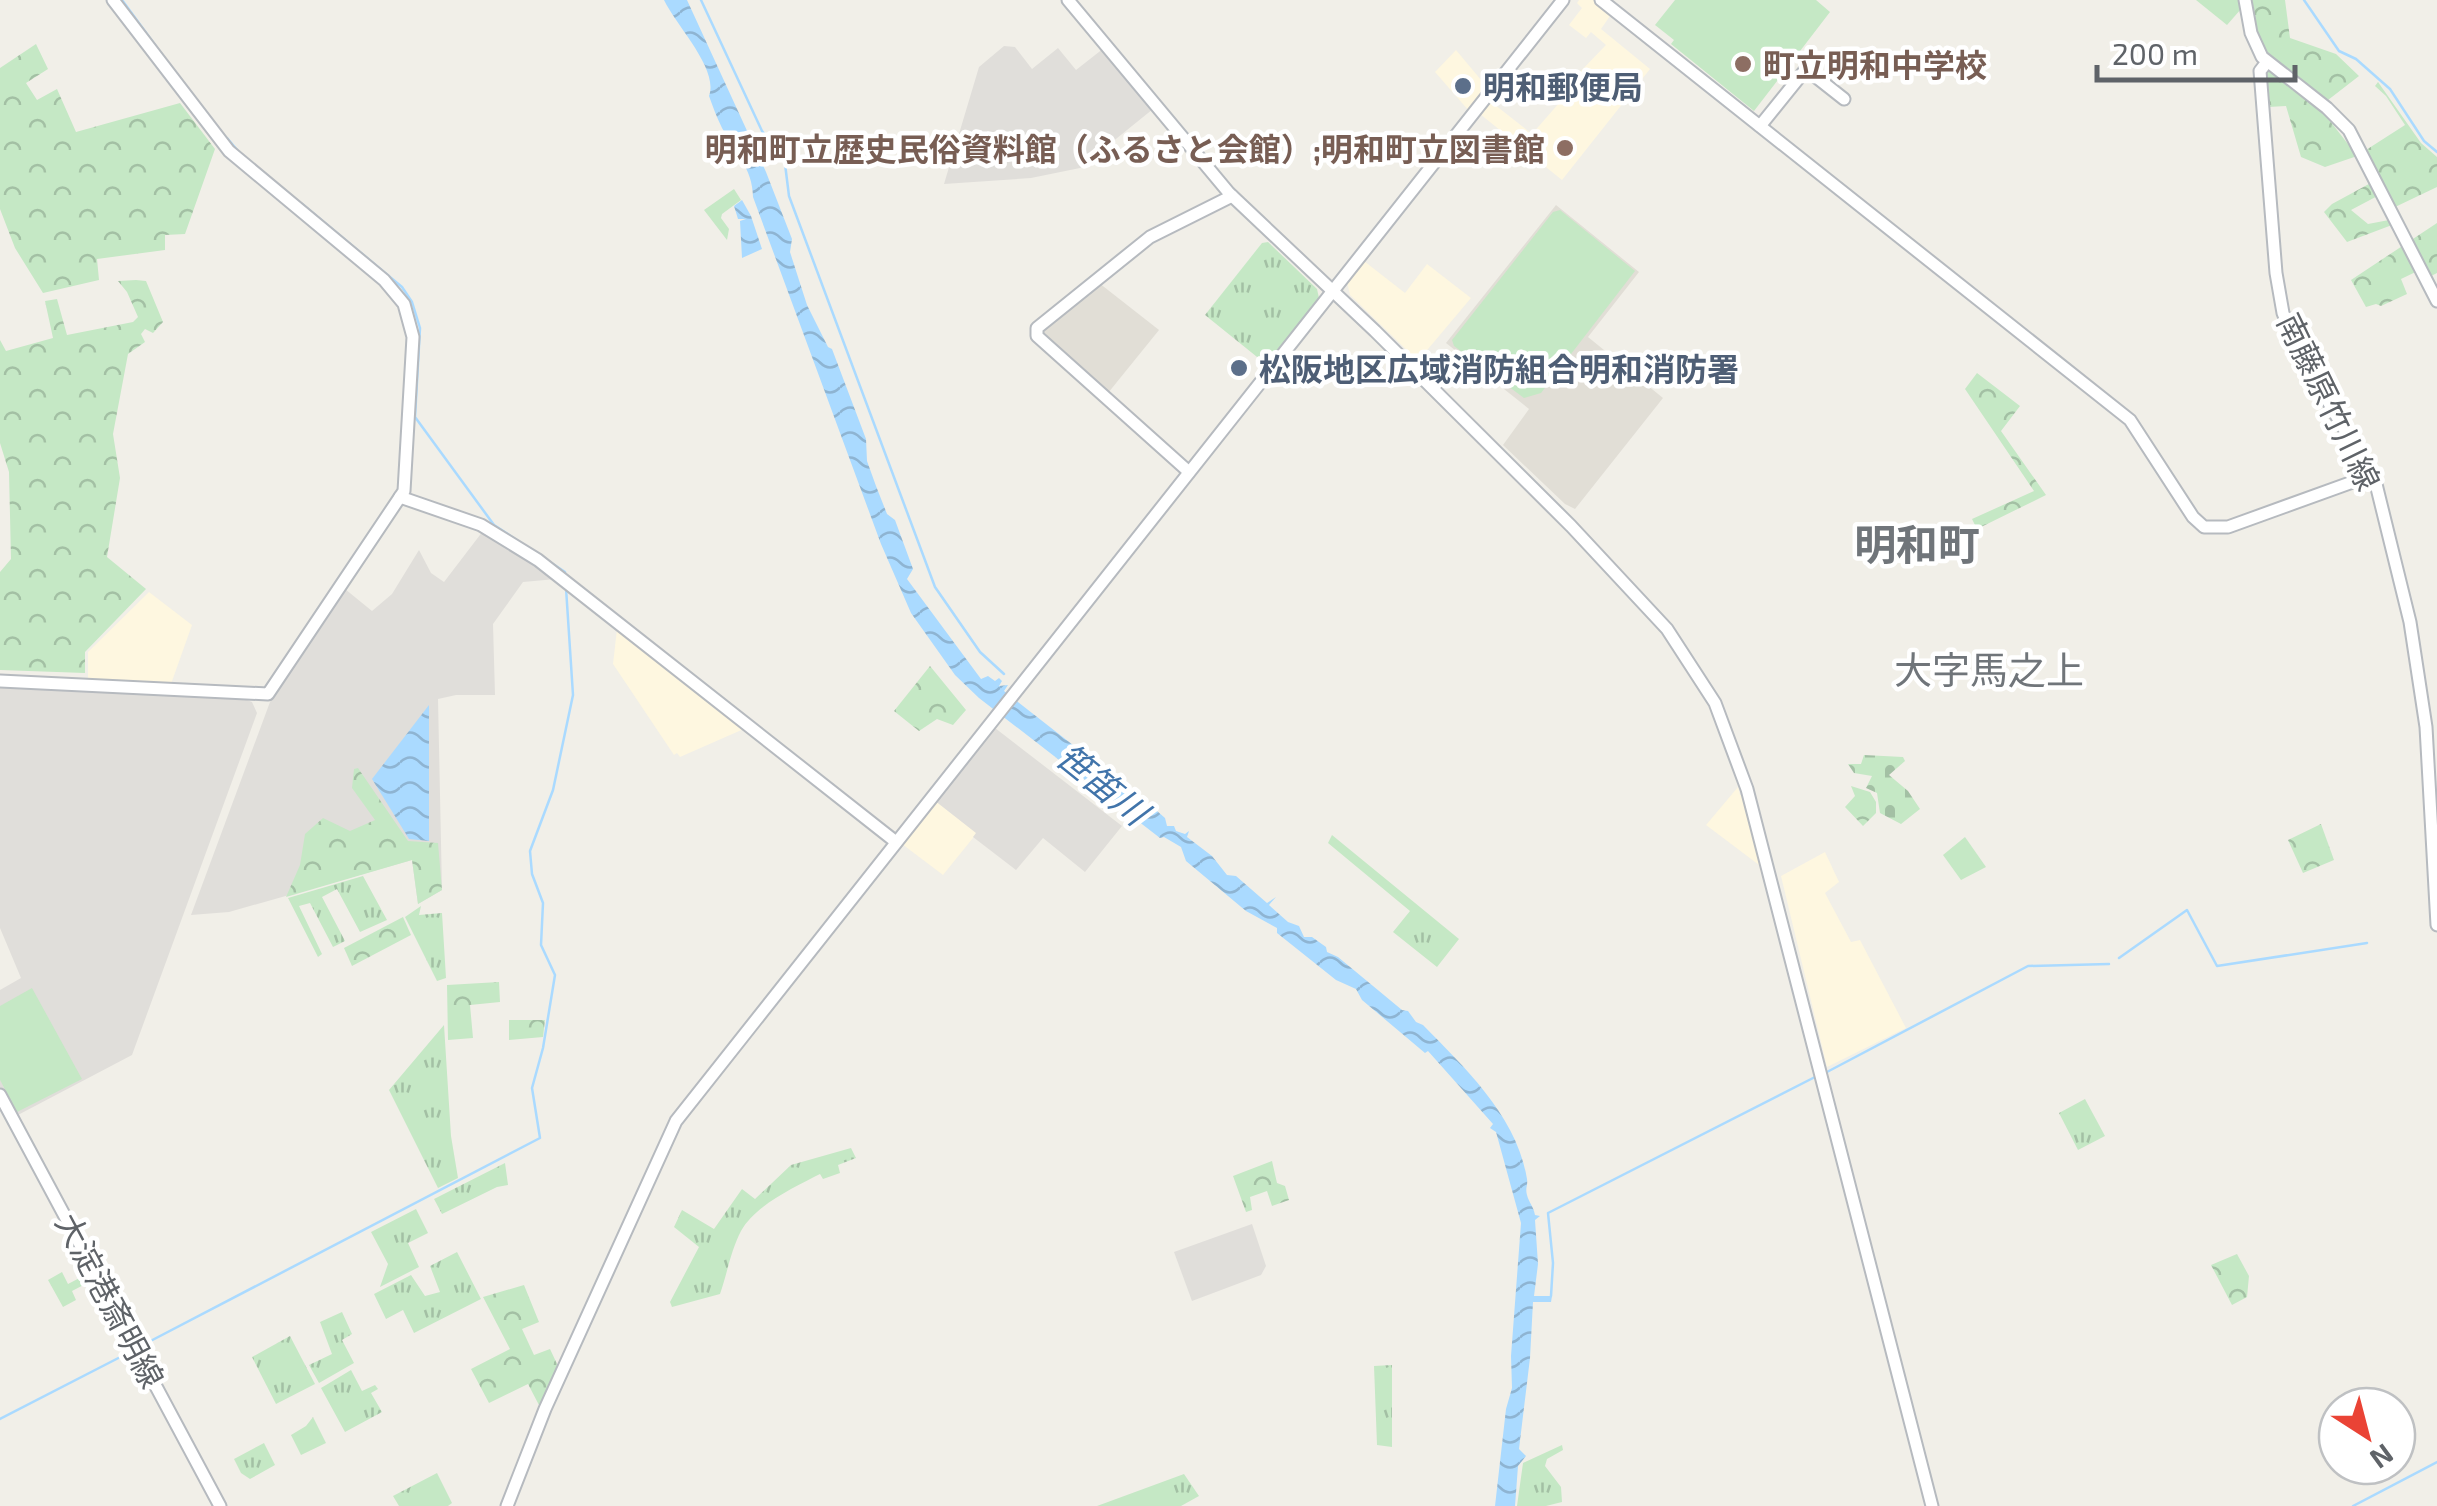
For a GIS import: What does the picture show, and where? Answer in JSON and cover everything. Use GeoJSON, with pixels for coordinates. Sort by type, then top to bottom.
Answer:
{"type":"FeatureCollection","features":[{"type":"Feature","properties":{"kind":"street"},"geometry":{"type":"LineString","coordinates":[[0,681],[268,694],[400,497],[406,466],[413,344],[404,304],[384,280],[229,151],[112,0]]}},
{"type":"Feature","properties":{"kind":"street"},"geometry":{"type":"LineString","coordinates":[[1068,0],[1232,196],[1571,526],[1647,607],[1689,660],[1715,703],[1747,789],[1932,1506]]}},
{"type":"Feature","properties":{"kind":"street"},"geometry":{"type":"LineString","coordinates":[[507,1506],[545,1409],[676,1121],[1564,0]]}},
{"type":"Feature","properties":{"kind":"street"},"geometry":{"type":"LineString","coordinates":[[1601,0],[2130,420],[2193,517],[2204,527],[2228,527],[2372,475]]}},
{"type":"Feature","properties":{"kind":"street","name":"南藤原竹川線"},"geometry":{"type":"LineString","coordinates":[[2245,0],[2254,42],[2267,62],[2260,71],[2276,273],[2283,313],[2296,348],[2372,475],[2413,638],[2432,796],[2437,925]]}},
{"type":"Feature","properties":{"kind":"street"},"geometry":{"type":"LineString","coordinates":[[2267,62],[2349,130],[2437,300]]}},
{"type":"Feature","properties":{"kind":"street"},"geometry":{"type":"LineString","coordinates":[[1760,126],[1806,69],[1844,99]]}},
{"type":"Feature","properties":{"kind":"street"},"geometry":{"type":"LineString","coordinates":[[1189,472],[1038,336],[1037,328],[1150,237],[1232,196]]}},
{"type":"Feature","properties":{"kind":"street"},"geometry":{"type":"LineString","coordinates":[[400,497],[481,525],[566,581],[896,842]]}},
{"type":"Feature","properties":{"kind":"street","name":"大淀港斎明線"},"geometry":{"type":"LineString","coordinates":[[0,1095],[220,1506]]}},
{"type":"Feature","properties":{"kind":"shaded area"},"geometry":{"type":"Polygon","coordinates":[[[1579,0],[1596,0],[1612,13],[1601,29],[1650,69],[1562,180],[1480,114],[1490,101],[1532,134],[1574,86],[1580,78],[1577,75],[1606,45],[1591,32],[1586,38],[1569,25],[1582,8],[1579,0]]]}},
{"type":"Feature","properties":{"kind":"shaded area"},"geometry":{"type":"Polygon","coordinates":[[[1004,46],[1015,47],[1032,69],[1058,48],[1076,70],[1104,48],[1153,109],[1080,168],[1031,178],[944,184],[979,67],[1004,46]]]}},
{"type":"Feature","properties":{"kind":"shaded area"},"geometry":{"type":"Polygon","coordinates":[[[1456,50],[1487,87],[1469,111],[1435,72],[1456,50]]]}},
{"type":"Feature","properties":{"kind":"shaded area"},"geometry":{"type":"Polygon","coordinates":[[[1556,205],[1639,272],[1588,337],[1663,398],[1575,509],[1503,445],[1529,409],[1446,343],[1556,205]]]}},
{"type":"Feature","properties":{"kind":"shaded area"},"geometry":{"type":"Polygon","coordinates":[[[1364,261],[1405,293],[1427,264],[1471,298],[1418,361],[1350,295],[1347,282],[1364,261]]]}},
{"type":"Feature","properties":{"kind":"shaded area"},"geometry":{"type":"Polygon","coordinates":[[[1099,283],[1159,330],[1108,393],[1044,335],[1044,330],[1099,283]]]}},
{"type":"Feature","properties":{"kind":"shaded area"},"geometry":{"type":"Polygon","coordinates":[[[483,531],[556,579],[523,582],[493,624],[495,695],[438,699],[442,890],[418,904],[412,860],[229,912],[191,915],[270,702],[345,589],[372,611],[392,594],[419,550],[431,573],[444,582],[483,531]]]}},
{"type":"Feature","properties":{"kind":"shaded area"},"geometry":{"type":"Polygon","coordinates":[[[149,592],[192,625],[171,684],[88,679],[88,652],[149,592]]]}},
{"type":"Feature","properties":{"kind":"shaded area"},"geometry":{"type":"Polygon","coordinates":[[[617,629],[746,728],[680,757],[674,755],[613,664],[617,629]]]}},
{"type":"Feature","properties":{"kind":"shaded area"},"geometry":{"type":"Polygon","coordinates":[[[0,684],[244,699],[252,702],[257,713],[132,1055],[16,1116],[0,1087],[0,990],[21,978],[0,928],[0,684]]]}},
{"type":"Feature","properties":{"kind":"shaded area"},"geometry":{"type":"Polygon","coordinates":[[[995,728],[1122,826],[1085,872],[1043,838],[1016,870],[934,800],[995,728]]]}},
{"type":"Feature","properties":{"kind":"shaded area"},"geometry":{"type":"Polygon","coordinates":[[[1738,787],[1740,795],[1744,795],[1764,872],[1761,874],[1759,865],[1706,825],[1738,787]]]}},
{"type":"Feature","properties":{"kind":"shaded area"},"geometry":{"type":"Polygon","coordinates":[[[934,800],[977,833],[943,875],[902,844],[934,800]]]}},
{"type":"Feature","properties":{"kind":"shaded area"},"geometry":{"type":"Polygon","coordinates":[[[1825,852],[1839,882],[1825,893],[1851,942],[1860,940],[1906,1028],[1827,1067],[1781,876],[1825,852]]]}},
{"type":"Feature","properties":{"kind":"shaded area"},"geometry":{"type":"Polygon","coordinates":[[[1252,1224],[1266,1266],[1261,1275],[1192,1301],[1174,1252],[1252,1224]]]}},
{"type":"Feature","properties":{"kind":"green space","name":"町立明和中学校"},"geometry":{"type":"Polygon","coordinates":[[[1675,0],[1816,0],[1830,12],[1754,111],[1671,44],[1674,40],[1655,25],[1675,0]]]}},
{"type":"Feature","properties":{"kind":"green space"},"geometry":{"type":"Polygon","coordinates":[[[2196,0],[2240,0],[2241,9],[2227,25],[2196,0]]]}},
{"type":"Feature","properties":{"kind":"green space"},"geometry":{"type":"Polygon","coordinates":[[[2252,0],[2285,0],[2290,38],[2336,54],[2359,76],[2319,107],[2355,153],[2405,125],[2375,86],[2378,82],[2421,143],[2437,157],[2437,187],[2393,208],[2385,192],[2351,210],[2368,224],[2389,220],[2392,225],[2347,242],[2324,212],[2378,179],[2366,153],[2325,167],[2301,157],[2286,106],[2268,107],[2267,57],[2259,40],[2252,0]]]}},
{"type":"Feature","properties":{"kind":"green space"},"geometry":{"type":"Polygon","coordinates":[[[36,44],[48,69],[26,83],[37,100],[57,89],[76,132],[180,103],[215,149],[185,234],[165,235],[165,250],[97,259],[99,280],[43,293],[15,248],[0,209],[0,68],[36,44]]]}},
{"type":"Feature","properties":{"kind":"green space"},"geometry":{"type":"Polygon","coordinates":[[[734,189],[741,200],[721,218],[729,229],[727,240],[704,210],[734,189]]]}},
{"type":"Feature","properties":{"kind":"green space"},"geometry":{"type":"Polygon","coordinates":[[[1560,210],[1635,271],[1541,393],[1524,398],[1454,346],[1452,340],[1553,212],[1560,210]]]}},
{"type":"Feature","properties":{"kind":"green space"},"geometry":{"type":"Polygon","coordinates":[[[2437,223],[2437,273],[2431,276],[2426,267],[2401,279],[2407,294],[2381,306],[2366,307],[2351,280],[2437,223]]]}},
{"type":"Feature","properties":{"kind":"green space"},"geometry":{"type":"Polygon","coordinates":[[[1268,242],[1317,289],[1319,298],[1267,365],[1205,315],[1262,243],[1268,242]]]}},
{"type":"Feature","properties":{"kind":"green space"},"geometry":{"type":"Polygon","coordinates":[[[118,281],[146,281],[163,322],[153,333],[145,329],[141,334],[145,342],[128,354],[113,434],[120,478],[107,557],[146,589],[85,652],[85,673],[0,670],[0,572],[11,559],[9,472],[0,443],[0,340],[6,351],[53,338],[45,301],[57,299],[67,335],[133,322],[138,317],[118,281]]]}},
{"type":"Feature","properties":{"kind":"green space"},"geometry":{"type":"Polygon","coordinates":[[[1977,373],[2020,406],[2001,431],[2046,495],[1977,529],[1972,519],[2034,491],[1965,389],[1977,373]]]}},
{"type":"Feature","properties":{"kind":"green space"},"geometry":{"type":"Polygon","coordinates":[[[930,666],[966,710],[953,725],[937,719],[919,731],[894,711],[930,666]]]}},
{"type":"Feature","properties":{"kind":"green space"},"geometry":{"type":"Polygon","coordinates":[[[1864,755],[1903,757],[1905,761],[1889,775],[1908,791],[1920,809],[1901,824],[1880,813],[1877,793],[1866,788],[1872,776],[1854,773],[1848,764],[1861,764],[1864,755]]]}},
{"type":"Feature","properties":{"kind":"green space"},"geometry":{"type":"Polygon","coordinates":[[[358,768],[408,841],[438,843],[442,890],[418,904],[412,860],[286,897],[300,865],[305,834],[323,818],[350,831],[375,820],[352,788],[354,769],[358,768]]]}},
{"type":"Feature","properties":{"kind":"green space"},"geometry":{"type":"Polygon","coordinates":[[[1851,786],[1870,792],[1876,802],[1876,813],[1863,826],[1845,807],[1855,796],[1851,786]]]}},
{"type":"Feature","properties":{"kind":"green space"},"geometry":{"type":"Polygon","coordinates":[[[2321,824],[2334,860],[2303,873],[2288,840],[2321,824]]]}},
{"type":"Feature","properties":{"kind":"green space"},"geometry":{"type":"Polygon","coordinates":[[[1332,835],[1459,939],[1437,967],[1393,932],[1410,911],[1328,843],[1332,835]]]}},
{"type":"Feature","properties":{"kind":"green space"},"geometry":{"type":"Polygon","coordinates":[[[1965,837],[1986,867],[1961,880],[1943,855],[1965,837]]]}},
{"type":"Feature","properties":{"kind":"green space"},"geometry":{"type":"Polygon","coordinates":[[[363,876],[387,920],[360,932],[337,889],[322,897],[345,941],[333,947],[310,903],[299,906],[322,954],[318,957],[288,898],[363,876]]]}},
{"type":"Feature","properties":{"kind":"green space"},"geometry":{"type":"Polygon","coordinates":[[[421,906],[419,915],[442,913],[446,978],[437,981],[405,917],[421,906]]]}},
{"type":"Feature","properties":{"kind":"green space"},"geometry":{"type":"Polygon","coordinates":[[[403,917],[411,935],[352,966],[344,948],[403,917]]]}},
{"type":"Feature","properties":{"kind":"green space"},"geometry":{"type":"Polygon","coordinates":[[[499,982],[500,1002],[470,1005],[473,1038],[448,1040],[447,985],[499,982]]]}},
{"type":"Feature","properties":{"kind":"green space"},"geometry":{"type":"Polygon","coordinates":[[[32,988],[82,1079],[17,1112],[0,1080],[0,1006],[32,988]]]}},
{"type":"Feature","properties":{"kind":"green space"},"geometry":{"type":"Polygon","coordinates":[[[509,1020],[545,1020],[543,1037],[509,1040],[509,1020]]]}},
{"type":"Feature","properties":{"kind":"green space"},"geometry":{"type":"Polygon","coordinates":[[[444,1025],[451,1136],[458,1178],[438,1188],[389,1090],[444,1025]]]}},
{"type":"Feature","properties":{"kind":"green space"},"geometry":{"type":"Polygon","coordinates":[[[2085,1099],[2105,1136],[2078,1150],[2059,1113],[2085,1099]]]}},
{"type":"Feature","properties":{"kind":"green space"},"geometry":{"type":"Polygon","coordinates":[[[851,1148],[856,1158],[838,1165],[840,1173],[823,1179],[820,1174],[799,1185],[747,1222],[734,1246],[720,1294],[672,1307],[670,1302],[699,1247],[674,1227],[682,1210],[714,1229],[742,1189],[755,1199],[791,1165],[851,1148]]]}},
{"type":"Feature","properties":{"kind":"green space"},"geometry":{"type":"Polygon","coordinates":[[[1272,1161],[1277,1183],[1285,1186],[1289,1200],[1272,1206],[1267,1191],[1250,1197],[1252,1210],[1246,1212],[1233,1176],[1272,1161]]]}},
{"type":"Feature","properties":{"kind":"green space"},"geometry":{"type":"Polygon","coordinates":[[[505,1163],[508,1185],[442,1214],[434,1199],[505,1163]]]}},
{"type":"Feature","properties":{"kind":"green space"},"geometry":{"type":"Polygon","coordinates":[[[416,1209],[428,1233],[408,1243],[419,1267],[380,1287],[388,1264],[371,1232],[416,1209]]]}},
{"type":"Feature","properties":{"kind":"green space"},"geometry":{"type":"Polygon","coordinates":[[[457,1252],[481,1299],[414,1333],[403,1310],[386,1319],[374,1294],[411,1275],[425,1296],[440,1292],[430,1266],[457,1252]]]}},
{"type":"Feature","properties":{"kind":"green space"},"geometry":{"type":"Polygon","coordinates":[[[2237,1254],[2249,1276],[2247,1297],[2232,1305],[2211,1265],[2237,1254]]]}},
{"type":"Feature","properties":{"kind":"green space"},"geometry":{"type":"Polygon","coordinates":[[[62,1272],[68,1284],[91,1272],[95,1279],[72,1291],[76,1300],[63,1307],[48,1280],[62,1272]]]}},
{"type":"Feature","properties":{"kind":"green space"},"geometry":{"type":"Polygon","coordinates":[[[524,1285],[539,1322],[522,1329],[534,1355],[550,1349],[558,1366],[540,1407],[528,1384],[489,1403],[471,1369],[510,1349],[483,1297],[524,1285]]]}},
{"type":"Feature","properties":{"kind":"green space"},"geometry":{"type":"Polygon","coordinates":[[[342,1312],[352,1334],[342,1340],[354,1363],[319,1383],[309,1365],[332,1354],[320,1322],[342,1312]]]}},
{"type":"Feature","properties":{"kind":"green space"},"geometry":{"type":"Polygon","coordinates":[[[290,1336],[315,1384],[276,1404],[252,1357],[290,1336]]]}},
{"type":"Feature","properties":{"kind":"green space"},"geometry":{"type":"Polygon","coordinates":[[[1392,1365],[1392,1447],[1377,1445],[1374,1366],[1392,1365]]]}},
{"type":"Feature","properties":{"kind":"green space"},"geometry":{"type":"Polygon","coordinates":[[[351,1370],[362,1391],[375,1385],[378,1389],[371,1393],[382,1412],[345,1432],[321,1388],[351,1370]]]}},
{"type":"Feature","properties":{"kind":"green space"},"geometry":{"type":"Polygon","coordinates":[[[313,1417],[326,1443],[301,1455],[291,1435],[313,1417]]]}},
{"type":"Feature","properties":{"kind":"green space"},"geometry":{"type":"Polygon","coordinates":[[[264,1443],[275,1465],[250,1479],[241,1473],[234,1459],[264,1443]]]}},
{"type":"Feature","properties":{"kind":"green space"},"geometry":{"type":"Polygon","coordinates":[[[1562,1445],[1563,1450],[1547,1459],[1545,1466],[1561,1487],[1562,1502],[1517,1506],[1523,1463],[1562,1445]]]}},
{"type":"Feature","properties":{"kind":"green space"},"geometry":{"type":"Polygon","coordinates":[[[437,1473],[452,1503],[399,1506],[393,1496],[437,1473]]]}},
{"type":"Feature","properties":{"kind":"green space"},"geometry":{"type":"Polygon","coordinates":[[[1184,1474],[1199,1496],[1181,1506],[1097,1506],[1184,1474]]]}},
{"type":"Feature","properties":{"kind":"water","name":"笹笛川"},"geometry":{"type":"Polygon","coordinates":[[[664,0],[687,0],[766,172],[792,239],[790,252],[807,305],[832,349],[866,439],[867,461],[876,486],[887,514],[895,520],[913,569],[907,579],[981,679],[999,678],[999,686],[1008,685],[1004,691],[1133,792],[1131,798],[1150,813],[1157,811],[1167,826],[1185,834],[1189,831],[1187,837],[1212,856],[1227,875],[1236,876],[1267,903],[1276,897],[1269,905],[1288,922],[1299,926],[1304,937],[1312,937],[1408,1011],[1455,1058],[1501,1114],[1521,1156],[1528,1198],[1535,1215],[1540,1216],[1535,1220],[1538,1264],[1534,1296],[1552,1296],[1551,1302],[1533,1302],[1519,1449],[1526,1456],[1518,1466],[1515,1506],[1495,1506],[1512,1388],[1521,1223],[1496,1132],[1490,1128],[1493,1124],[1428,1051],[1425,1053],[1362,1000],[1356,989],[1336,980],[1277,933],[1277,928],[1246,911],[1186,861],[1181,847],[1160,838],[979,698],[955,675],[911,613],[881,544],[746,169],[709,96],[708,73],[664,0]]]}},
{"type":"Feature","properties":{"kind":"water"},"geometry":{"type":"Polygon","coordinates":[[[742,200],[762,249],[742,258],[740,221],[746,219],[738,219],[734,206],[742,200]]]}},
{"type":"Feature","properties":{"kind":"water"},"geometry":{"type":"Polygon","coordinates":[[[429,705],[429,841],[409,839],[372,779],[429,705]]]}},
{"type":"Feature","properties":{"kind":"waterway"},"geometry":{"type":"LineString","coordinates":[[122,0],[155,45]]}},
{"type":"Feature","properties":{"kind":"waterway"},"geometry":{"type":"LineString","coordinates":[[701,0],[762,131],[780,154]]}},
{"type":"Feature","properties":{"kind":"waterway"},"geometry":{"type":"LineString","coordinates":[[2304,0],[2339,51],[2356,59],[2390,89],[2424,141],[2437,152]]}},
{"type":"Feature","properties":{"kind":"waterway"},"geometry":{"type":"LineString","coordinates":[[227,138],[238,151]]}},
{"type":"Feature","properties":{"kind":"waterway"},"geometry":{"type":"LineString","coordinates":[[785,164],[789,196],[935,587],[980,652],[1004,674]]}},
{"type":"Feature","properties":{"kind":"waterway"},"geometry":{"type":"LineString","coordinates":[[302,204],[402,287],[412,302],[420,328],[415,417],[494,525],[565,575]]}},
{"type":"Feature","properties":{"kind":"waterway"},"geometry":{"type":"LineString","coordinates":[[139,1347],[540,1138],[532,1088],[555,975],[541,945],[543,903],[532,874],[530,851],[553,790],[573,695],[566,588]]}},
{"type":"Feature","properties":{"kind":"waterway"},"geometry":{"type":"LineString","coordinates":[[2119,958],[2187,910],[2217,966],[2367,943]]}},
{"type":"Feature","properties":{"kind":"waterway"},"geometry":{"type":"LineString","coordinates":[[1827,1072],[2028,966],[2109,964]]}},
{"type":"Feature","properties":{"kind":"waterway"},"geometry":{"type":"LineString","coordinates":[[1551,1296],[1553,1263],[1548,1213],[1815,1077]]}},
{"type":"Feature","properties":{"kind":"waterway"},"geometry":{"type":"LineString","coordinates":[[0,1419],[132,1351]]}},
{"type":"Feature","properties":{"kind":"waterway"},"geometry":{"type":"LineString","coordinates":[[2353,1506],[2437,1462]]}},
{"type":"Feature","properties":{"kind":"place","name":"町立明和中学校"},"geometry":{"type":"Point","coordinates":[1743,64]}},
{"type":"Feature","properties":{"kind":"place","name":"明和郵便局"},"geometry":{"type":"Point","coordinates":[1463,86]}},
{"type":"Feature","properties":{"kind":"place","name":"明和町立歴史民俗資料館（ふるさと会館）;明和町立図書館"},"geometry":{"type":"Point","coordinates":[1565,148]}},
{"type":"Feature","properties":{"kind":"place","name":"松阪地区広域消防組合明和消防署"},"geometry":{"type":"Point","coordinates":[1239,368]}},
{"type":"Feature","properties":{"kind":"district","name":"明和町"},"geometry":{"type":"Point","coordinates":[1917,543]}},
{"type":"Feature","properties":{"kind":"district","name":"大字馬之上"},"geometry":{"type":"Point","coordinates":[1989,669]}}]}
